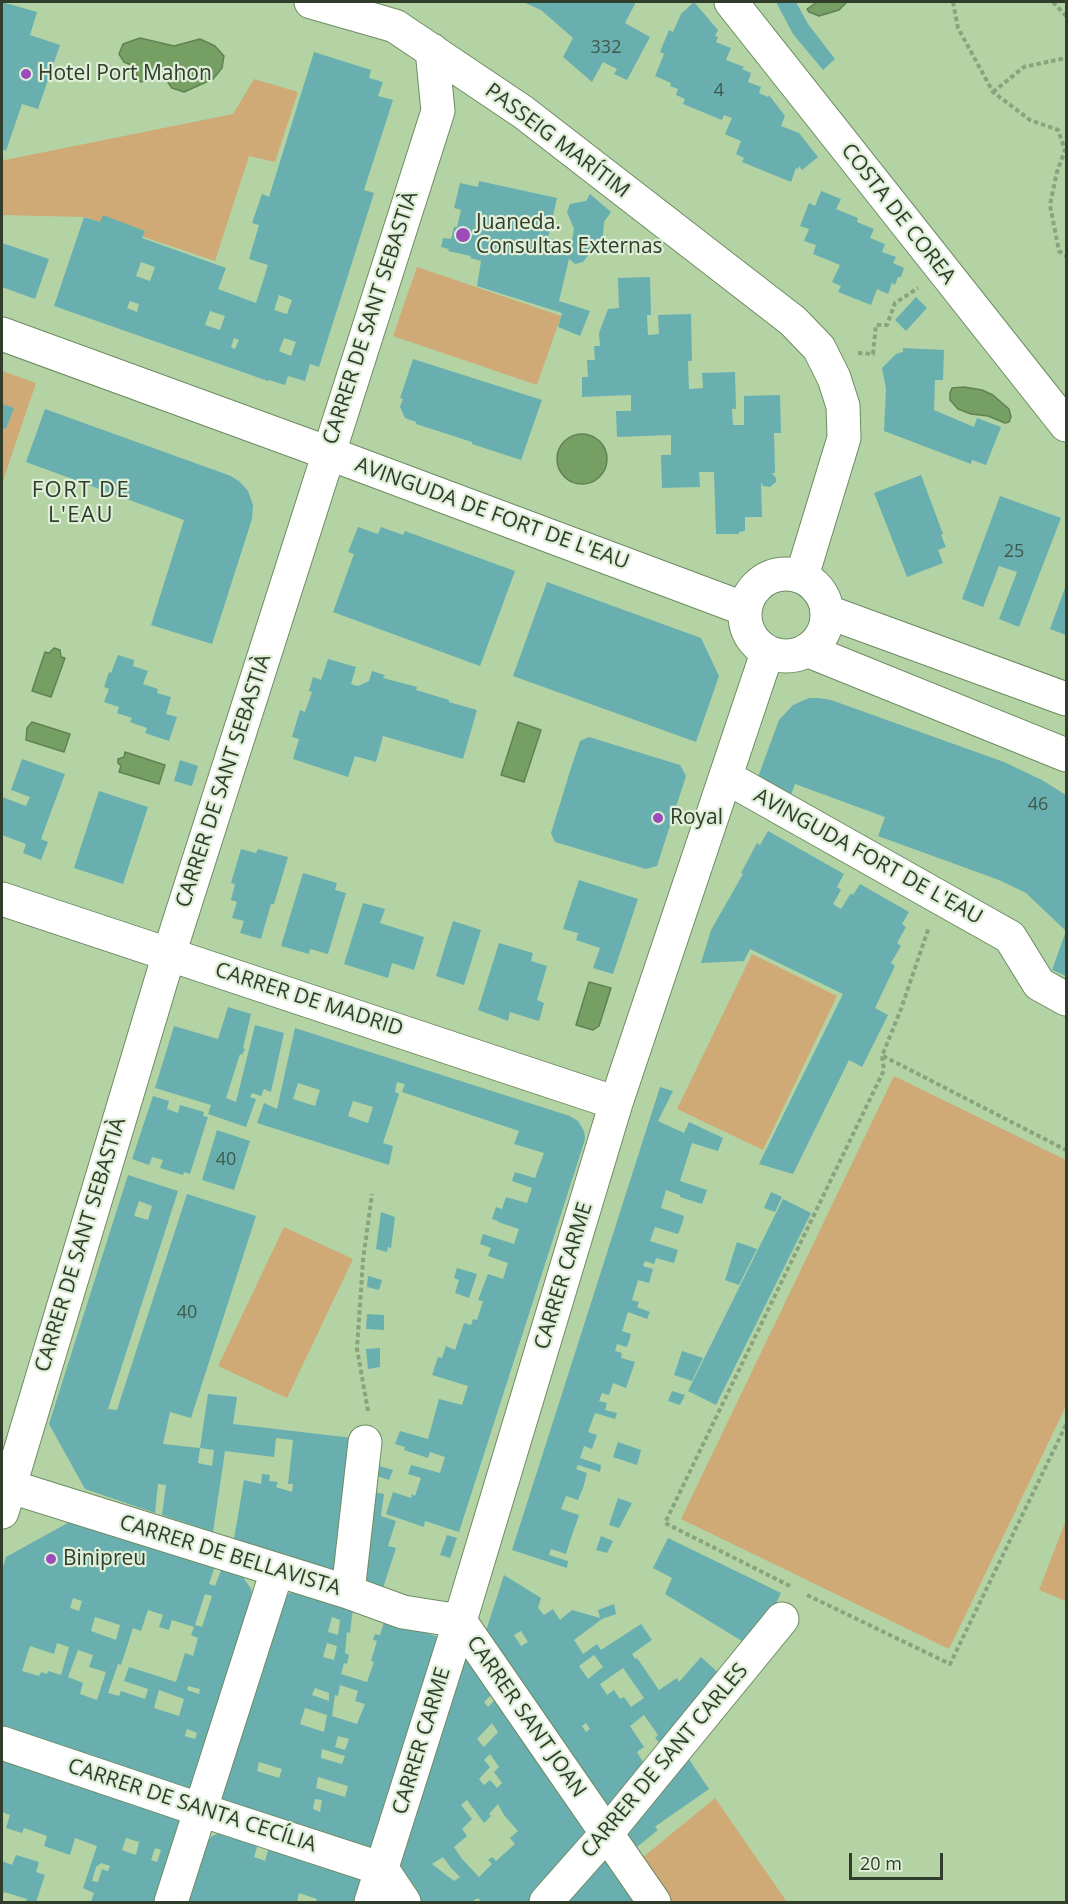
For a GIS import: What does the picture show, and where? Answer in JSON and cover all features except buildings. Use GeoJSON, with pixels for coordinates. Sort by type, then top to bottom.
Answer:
{"type":"FeatureCollection","features":[{"type":"Feature","properties":{"kind":"street","name":"PASSEIG MARÍTIM"},"geometry":{"type":"LineString","coordinates":[[311,2],[395,26],[432,50],[523,112],[792,321],[819,348],[834,378],[843,406],[844,438],[802,576]]}},
{"type":"Feature","properties":{"kind":"street","name":"COSTA DE COREA"},"geometry":{"type":"LineString","coordinates":[[731,2],[1066,425]]}},
{"type":"Feature","properties":{"kind":"street","name":"CARRER DE SANT SEBASTIÀ"},"geometry":{"type":"LineString","coordinates":[[3,1490],[169,954],[438,111],[432,50]]}},
{"type":"Feature","properties":{"kind":"street","name":"AVINGUDA DE FORT DE L'EAU"},"geometry":{"type":"LineString","coordinates":[[2,334],[745,609]]}},
{"type":"Feature","properties":{"kind":"street"},"geometry":{"type":"LineString","coordinates":[[809,651],[823,635],[828,612],[823,596],[813,583],[802,576],[784,574],[769,577],[753,590],[745,609],[745,624],[750,637],[767,653],[782,657],[809,651],[1066,755]]}},
{"type":"Feature","properties":{"kind":"street"},"geometry":{"type":"LineString","coordinates":[[828,612],[1066,699]]}},
{"type":"Feature","properties":{"kind":"street","name":"CARRER CARME"},"geometry":{"type":"LineString","coordinates":[[371,1902],[460,1621],[616,1103],[767,653]]}},
{"type":"Feature","properties":{"kind":"street","name":"AVINGUDA FORT DE L'EAU"},"geometry":{"type":"LineString","coordinates":[[726,777],[1010,937],[1039,984],[1066,999]]}},
{"type":"Feature","properties":{"kind":"street","name":"CARRER DE MADRID"},"geometry":{"type":"LineString","coordinates":[[2,899],[616,1103]]}},
{"type":"Feature","properties":{"kind":"street"},"geometry":{"type":"LineString","coordinates":[[348,1592],[365,1442]]}},
{"type":"Feature","properties":{"kind":"street","name":"CARRER DE BELLAVISTA"},"geometry":{"type":"LineString","coordinates":[[3,1490],[348,1592],[403,1612],[460,1621]]}},
{"type":"Feature","properties":{"kind":"street"},"geometry":{"type":"LineString","coordinates":[[171,1902],[277,1571]]}},
{"type":"Feature","properties":{"kind":"street","name":"CARRER DE SANT CARLES"},"geometry":{"type":"LineString","coordinates":[[546,1902],[607,1833],[782,1619]]}},
{"type":"Feature","properties":{"kind":"street","name":"CARRER SANT JOAN"},"geometry":{"type":"LineString","coordinates":[[460,1621],[654,1902]]}},
{"type":"Feature","properties":{"kind":"street","name":"CARRER DE SANTA CECÍLIA"},"geometry":{"type":"LineString","coordinates":[[2,1743],[382,1869]]}},
{"type":"Feature","properties":{"kind":"street"},"geometry":{"type":"LineString","coordinates":[[382,1869],[404,1902]]}},
{"type":"Feature","properties":{"kind":"path"},"geometry":{"type":"LineString","coordinates":[[953,2],[958,28],[993,92],[1030,120],[1066,133]]}},
{"type":"Feature","properties":{"kind":"path"},"geometry":{"type":"LineString","coordinates":[[1053,2],[1066,16]]}},
{"type":"Feature","properties":{"kind":"path"},"geometry":{"type":"LineString","coordinates":[[993,92],[1024,67],[1066,58]]}},
{"type":"Feature","properties":{"kind":"path"},"geometry":{"type":"LineString","coordinates":[[1058,130],[1065,150],[1057,172],[1050,205],[1059,251],[1066,256]]}},
{"type":"Feature","properties":{"kind":"path"},"geometry":{"type":"LineString","coordinates":[[819,348],[873,354],[876,325],[887,326],[895,303],[944,271]]}},
{"type":"Feature","properties":{"kind":"path"},"geometry":{"type":"LineString","coordinates":[[930,924],[882,1056],[884,1070],[665,1523],[950,1664],[1066,1425]]}},
{"type":"Feature","properties":{"kind":"path"},"geometry":{"type":"LineString","coordinates":[[882,1056],[1066,1150]]}},
{"type":"Feature","properties":{"kind":"path"},"geometry":{"type":"LineString","coordinates":[[365,1442],[369,1416],[357,1349],[363,1260],[372,1194]]}},
{"type":"Feature","properties":{"kind":"shaded area"},"geometry":{"type":"Polygon","coordinates":[[[817,2],[847,2],[839,10],[819,16],[807,9],[817,2]]]}},
{"type":"Feature","properties":{"kind":"shaded area"},"geometry":{"type":"Polygon","coordinates":[[[140,38],[174,46],[200,39],[215,46],[224,56],[222,68],[213,79],[184,92],[172,88],[157,68],[153,78],[141,82],[136,77],[136,67],[124,62],[119,54],[123,44],[140,38]]]}},
{"type":"Feature","properties":{"kind":"shaded area"},"geometry":{"type":"Polygon","coordinates":[[[254,79],[298,92],[275,162],[249,156],[215,261],[85,217],[2,215],[2,159],[233,114],[254,79]]]}},
{"type":"Feature","properties":{"kind":"shaded area"},"geometry":{"type":"Polygon","coordinates":[[[417,267],[561,316],[537,385],[393,336],[417,267]]]}},
{"type":"Feature","properties":{"kind":"shaded area"},"geometry":{"type":"Polygon","coordinates":[[[2,371],[36,383],[2,484],[2,371]]]}},
{"type":"Feature","properties":{"kind":"shaded area"},"geometry":{"type":"Polygon","coordinates":[[[952,388],[982,390],[993,395],[1009,409],[1011,417],[1009,422],[1005,423],[988,416],[971,414],[958,409],[950,400],[950,393],[952,388]]]}},
{"type":"Feature","properties":{"kind":"shaded area"},"geometry":{"type":"Polygon","coordinates":[[[577,434],[587,434],[600,441],[607,454],[607,464],[600,477],[587,484],[577,484],[568,480],[561,473],[557,464],[557,454],[561,445],[568,438],[577,434]]]}},
{"type":"Feature","properties":{"kind":"shaded area"},"geometry":{"type":"Polygon","coordinates":[[[54,648],[60,650],[61,657],[65,658],[51,697],[32,691],[45,652],[49,653],[54,648]]]}},
{"type":"Feature","properties":{"kind":"shaded area"},"geometry":{"type":"Polygon","coordinates":[[[32,722],[70,734],[64,752],[26,740],[27,728],[32,722]]]}},
{"type":"Feature","properties":{"kind":"shaded area"},"geometry":{"type":"Polygon","coordinates":[[[518,722],[541,730],[524,782],[501,775],[518,722]]]}},
{"type":"Feature","properties":{"kind":"shaded area"},"geometry":{"type":"Polygon","coordinates":[[[125,752],[165,765],[159,784],[119,772],[121,766],[118,759],[124,757],[125,752]]]}},
{"type":"Feature","properties":{"kind":"shaded area"},"geometry":{"type":"Polygon","coordinates":[[[752,954],[837,996],[763,1150],[677,1109],[752,954]]]}},
{"type":"Feature","properties":{"kind":"shaded area"},"geometry":{"type":"Polygon","coordinates":[[[589,982],[611,988],[599,1026],[593,1030],[576,1025],[589,982]]]}},
{"type":"Feature","properties":{"kind":"shaded area"},"geometry":{"type":"Polygon","coordinates":[[[894,1076],[1066,1160],[1066,1406],[949,1649],[681,1519],[894,1076]]]}},
{"type":"Feature","properties":{"kind":"shaded area"},"geometry":{"type":"Polygon","coordinates":[[[284,1227],[353,1259],[287,1398],[218,1366],[284,1227]]]}},
{"type":"Feature","properties":{"kind":"shaded area"},"geometry":{"type":"Polygon","coordinates":[[[1066,1520],[1066,1601],[1039,1590],[1066,1520]]]}},
{"type":"Feature","properties":{"kind":"shaded area"},"geometry":{"type":"Polygon","coordinates":[[[715,1798],[787,1902],[672,1902],[642,1858],[715,1798]]]}},
{"type":"Feature","properties":{"kind":"place","name":"Hotel Port Mahon"},"geometry":{"type":"Point","coordinates":[26,74]}},
{"type":"Feature","properties":{"kind":"place","name":"Juaneda. Consultas Externas"},"geometry":{"type":"Point","coordinates":[463,235]}},
{"type":"Feature","properties":{"kind":"place","name":"Royal"},"geometry":{"type":"Point","coordinates":[658,818]}},
{"type":"Feature","properties":{"kind":"place","name":"Binipreu"},"geometry":{"type":"Point","coordinates":[51,1559]}},
{"type":"Feature","properties":{"kind":"district","name":"FORT DE L'EAU"},"geometry":{"type":"Point","coordinates":[81,504]}}]}
